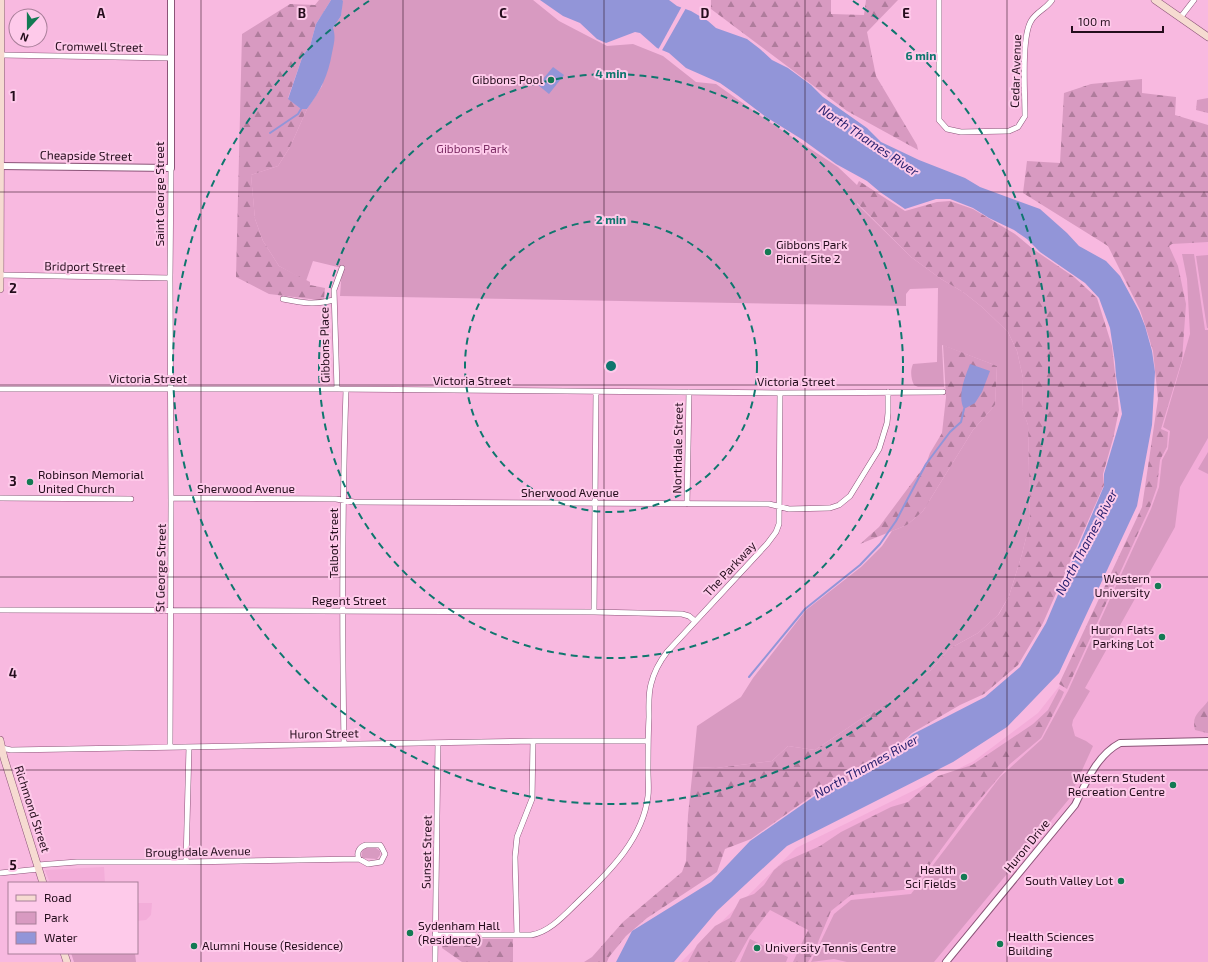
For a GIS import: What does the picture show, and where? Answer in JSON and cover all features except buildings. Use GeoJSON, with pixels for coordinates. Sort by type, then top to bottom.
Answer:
{"type":"FeatureCollection","features":[{"type":"Feature","properties":{"kind":"main road"},"geometry":{"type":"LineString","coordinates":[[0,289],[1,0]]}},
{"type":"Feature","properties":{"kind":"main road"},"geometry":{"type":"LineString","coordinates":[[1155,0],[1208,38]]}},
{"type":"Feature","properties":{"kind":"main road","name":"Richmond Street"},"geometry":{"type":"LineString","coordinates":[[0,746],[43,882]]}},
{"type":"Feature","properties":{"kind":"street","name":"Saint George Street"},"geometry":{"type":"LineString","coordinates":[[171,389],[170,278],[172,0]]}},
{"type":"Feature","properties":{"kind":"street","name":"Cedar Avenue"},"geometry":{"type":"LineString","coordinates":[[939,0],[939,120],[947,129],[961,132],[1009,131],[1018,127],[1025,116],[1025,37],[1030,22],[1037,12],[1049,5],[1052,0]]}},
{"type":"Feature","properties":{"kind":"street"},"geometry":{"type":"LineString","coordinates":[[1180,18],[1194,0]]}},
{"type":"Feature","properties":{"kind":"street","name":"Cromwell Street"},"geometry":{"type":"LineString","coordinates":[[2,55],[171,58]]}},
{"type":"Feature","properties":{"kind":"street","name":"Cheapside Street"},"geometry":{"type":"LineString","coordinates":[[0,166],[171,168]]}},
{"type":"Feature","properties":{"kind":"street","name":"Gibbons Place"},"geometry":{"type":"LineString","coordinates":[[336,389],[334,300],[335,285],[342,268]]}},
{"type":"Feature","properties":{"kind":"street","name":"Bridport Street"},"geometry":{"type":"LineString","coordinates":[[0,275],[170,278]]}},
{"type":"Feature","properties":{"kind":"street","name":"Gibbons Place"},"geometry":{"type":"LineString","coordinates":[[283,299],[313,304],[334,300]]}},
{"type":"Feature","properties":{"kind":"street","name":"Victoria Street"},"geometry":{"type":"LineString","coordinates":[[0,389],[336,389],[780,393],[944,392]]}},
{"type":"Feature","properties":{"kind":"street","name":"St George Street"},"geometry":{"type":"LineString","coordinates":[[170,747],[171,389]]}},
{"type":"Feature","properties":{"kind":"street","name":"Talbot Street"},"geometry":{"type":"LineString","coordinates":[[344,744],[343,611],[346,390]]}},
{"type":"Feature","properties":{"kind":"street"},"geometry":{"type":"LineString","coordinates":[[594,612],[596,392]]}},
{"type":"Feature","properties":{"kind":"street","name":"Northdale Street"},"geometry":{"type":"LineString","coordinates":[[687,504],[689,392]]}},
{"type":"Feature","properties":{"kind":"street","name":"Sherwood Avenue"},"geometry":{"type":"LineString","coordinates":[[171,498],[336,499],[362,502],[769,504],[789,509],[830,508],[839,505],[850,496],[879,449],[887,423],[888,392]]}},
{"type":"Feature","properties":{"kind":"street","name":"The Parkway"},"geometry":{"type":"LineString","coordinates":[[517,935],[538,934],[552,925],[613,867],[627,849],[637,832],[644,815],[648,796],[649,695],[653,677],[661,659],[774,536],[779,524],[780,393]]}},
{"type":"Feature","properties":{"kind":"street"},"geometry":{"type":"LineString","coordinates":[[0,498],[131,499]]}},
{"type":"Feature","properties":{"kind":"street","name":"Regent Street"},"geometry":{"type":"LineString","coordinates":[[0,610],[594,612],[682,614],[689,616],[695,621]]}},
{"type":"Feature","properties":{"kind":"street"},"geometry":{"type":"LineString","coordinates":[[435,935],[517,935],[516,843],[532,799],[533,741]]}},
{"type":"Feature","properties":{"kind":"street","name":"Huron Street"},"geometry":{"type":"LineString","coordinates":[[0,746],[11,750],[533,741],[648,742]]}},
{"type":"Feature","properties":{"kind":"street","name":"Huron Drive"},"geometry":{"type":"LineString","coordinates":[[946,962],[1075,805],[1087,781],[1102,757],[1112,747],[1120,743],[1208,741]]}},
{"type":"Feature","properties":{"kind":"street","name":"Sunset Street"},"geometry":{"type":"LineString","coordinates":[[435,962],[438,743]]}},
{"type":"Feature","properties":{"kind":"street"},"geometry":{"type":"LineString","coordinates":[[186,862],[189,747]]}},
{"type":"Feature","properties":{"kind":"street","name":"Broughdale Avenue"},"geometry":{"type":"LineString","coordinates":[[0,874],[77,862],[359,859],[368,864],[381,862],[384,857],[384,851],[380,845],[364,846],[358,854],[359,859]]}},
{"type":"Feature","properties":{"kind":"shaded area","name":"Western University"},"geometry":{"type":"Polygon","coordinates":[[[1208,239],[1208,962],[681,962],[796,848],[974,761],[1038,713],[1065,679],[1149,493],[1161,415],[1152,331],[1115,247],[1208,239]]]}},
{"type":"Feature","properties":{"kind":"shaded area"},"geometry":{"type":"Polygon","coordinates":[[[104,867],[105,882],[50,882],[45,870],[104,867]]]}},
{"type":"Feature","properties":{"kind":"shaded area"},"geometry":{"type":"Polygon","coordinates":[[[138,903],[152,903],[151,915],[146,920],[138,921],[138,903]]]}},
{"type":"Feature","properties":{"kind":"green space"},"geometry":{"type":"Polygon","coordinates":[[[319,0],[331,0],[316,24],[310,46],[303,55],[288,98],[301,109],[307,109],[290,147],[278,166],[251,175],[255,219],[263,241],[279,266],[310,282],[310,285],[325,288],[324,299],[319,300],[269,294],[236,277],[242,34],[290,4],[315,5],[319,0]]]}},
{"type":"Feature","properties":{"kind":"green space","name":"Gibbons Park"},"geometry":{"type":"Polygon","coordinates":[[[342,0],[533,0],[559,21],[607,46],[633,44],[663,56],[696,82],[716,84],[765,119],[838,167],[857,185],[857,204],[911,257],[941,279],[963,292],[982,307],[1008,332],[1017,351],[1023,378],[1022,408],[1028,425],[1030,522],[1009,596],[998,615],[978,633],[949,649],[931,670],[880,709],[861,719],[815,750],[788,746],[772,761],[716,768],[693,767],[697,726],[741,697],[753,678],[806,610],[861,567],[882,546],[892,531],[907,525],[923,511],[973,430],[995,405],[997,366],[942,345],[944,387],[918,387],[914,385],[911,375],[913,364],[937,362],[938,288],[910,289],[906,294],[906,306],[340,296],[342,268],[313,261],[306,281],[279,266],[263,241],[255,219],[251,175],[278,166],[290,147],[307,109],[322,86],[333,28],[341,16],[342,0]]]}},
{"type":"Feature","properties":{"kind":"green space"},"geometry":{"type":"Polygon","coordinates":[[[711,0],[831,0],[831,14],[864,15],[866,0],[898,0],[867,32],[876,76],[917,145],[918,150],[847,111],[711,9],[711,0]]]}},
{"type":"Feature","properties":{"kind":"green space"},"geometry":{"type":"Polygon","coordinates":[[[1142,79],[1142,93],[1176,97],[1175,115],[1208,125],[1208,242],[1172,244],[1169,246],[1178,266],[1186,304],[1182,360],[1161,429],[1168,432],[1167,447],[1160,460],[1157,487],[1150,507],[1067,689],[1059,684],[1142,507],[1158,399],[1153,351],[1145,325],[1140,310],[1108,246],[1023,193],[1027,161],[1060,163],[1064,93],[1091,84],[1142,79]]]}},
{"type":"Feature","properties":{"kind":"green space"},"geometry":{"type":"Polygon","coordinates":[[[1208,98],[1208,113],[1196,110],[1197,100],[1208,98]]]}},
{"type":"Feature","properties":{"kind":"green space"},"geometry":{"type":"Polygon","coordinates":[[[859,181],[905,211],[937,202],[950,201],[973,209],[1015,234],[1033,249],[1074,277],[1097,298],[1112,346],[1119,410],[1113,439],[1103,474],[1104,485],[1043,623],[1018,665],[984,694],[960,705],[912,733],[879,763],[858,777],[816,793],[751,839],[725,849],[717,872],[647,918],[626,936],[609,957],[607,962],[584,962],[592,957],[623,922],[682,872],[686,861],[688,815],[693,767],[716,768],[772,761],[788,746],[815,750],[861,719],[880,709],[931,670],[949,649],[978,633],[999,614],[1009,596],[1030,522],[1028,425],[1022,409],[1023,378],[1017,351],[1008,332],[982,307],[963,292],[941,279],[911,257],[857,203],[857,185],[859,181]]]}},
{"type":"Feature","properties":{"kind":"green space"},"geometry":{"type":"Polygon","coordinates":[[[1182,254],[1194,254],[1205,330],[1208,330],[1208,438],[1180,487],[1175,527],[1085,688],[1090,691],[1073,720],[1072,725],[1075,736],[1093,746],[1069,799],[934,962],[847,962],[834,959],[811,962],[834,914],[851,900],[911,894],[1000,777],[1042,739],[1068,691],[1151,509],[1159,487],[1162,460],[1168,449],[1170,431],[1163,427],[1190,334],[1187,279],[1182,254]]]}},
{"type":"Feature","properties":{"kind":"green space"},"geometry":{"type":"Polygon","coordinates":[[[1208,255],[1208,328],[1207,328],[1196,256],[1208,255]]]}},
{"type":"Feature","properties":{"kind":"green space"},"geometry":{"type":"Polygon","coordinates":[[[943,345],[997,366],[995,405],[973,430],[923,511],[907,525],[860,544],[879,527],[926,464],[930,453],[942,433],[946,397],[943,345]]]}},
{"type":"Feature","properties":{"kind":"green space"},"geometry":{"type":"Polygon","coordinates":[[[1208,452],[1208,474],[1198,469],[1208,452]]]}},
{"type":"Feature","properties":{"kind":"green space"},"geometry":{"type":"Polygon","coordinates":[[[1059,689],[1064,692],[1041,738],[1010,764],[965,817],[912,889],[851,895],[831,911],[813,954],[808,962],[793,962],[808,930],[770,910],[749,937],[735,962],[688,962],[697,945],[715,926],[730,918],[740,899],[754,894],[764,885],[774,870],[784,862],[820,846],[841,832],[891,807],[908,802],[938,776],[972,765],[1033,724],[1048,710],[1059,689]]]}},
{"type":"Feature","properties":{"kind":"green space"},"geometry":{"type":"Polygon","coordinates":[[[1208,701],[1207,733],[1195,730],[1194,721],[1197,714],[1208,701]]]}},
{"type":"Feature","properties":{"kind":"green space"},"geometry":{"type":"Polygon","coordinates":[[[365,848],[376,848],[380,851],[380,855],[377,859],[362,858],[362,852],[365,848]]]}},
{"type":"Feature","properties":{"kind":"green space"},"geometry":{"type":"Polygon","coordinates":[[[444,939],[513,939],[513,962],[462,962],[442,948],[444,939]]]}},
{"type":"Feature","properties":{"kind":"green space","name":"University Tennis Centre"},"geometry":{"type":"Polygon","coordinates":[[[750,939],[788,957],[786,962],[740,962],[750,939]]]}},
{"type":"Feature","properties":{"kind":"green space"},"geometry":{"type":"Polygon","coordinates":[[[71,954],[135,954],[136,962],[74,962],[71,954]]]}},
{"type":"Feature","properties":{"kind":"water"},"geometry":{"type":"Polygon","coordinates":[[[331,0],[343,1],[341,16],[333,28],[334,40],[328,69],[320,89],[312,102],[307,109],[301,109],[288,99],[303,55],[310,46],[316,24],[331,0]]]}},
{"type":"Feature","properties":{"kind":"water","name":"North Thames River"},"geometry":{"type":"Polygon","coordinates":[[[540,0],[669,0],[677,6],[691,11],[708,21],[716,28],[747,39],[772,60],[788,68],[811,85],[823,97],[867,128],[881,142],[919,160],[965,178],[980,187],[1040,209],[1079,246],[1106,261],[1120,276],[1139,311],[1145,326],[1152,351],[1155,372],[1152,425],[1137,506],[1059,673],[1007,727],[953,762],[787,846],[717,911],[674,962],[616,962],[632,931],[711,882],[750,841],[816,795],[859,778],[913,734],[985,697],[1020,667],[1046,623],[1104,486],[1104,474],[1122,414],[1115,362],[1110,328],[1099,298],[1085,283],[1040,252],[1027,239],[1014,230],[989,218],[973,208],[950,199],[936,199],[905,209],[867,181],[836,164],[803,140],[766,117],[720,83],[686,68],[669,53],[657,48],[640,33],[635,32],[606,43],[597,39],[580,23],[563,16],[540,0]]]}},
{"type":"Feature","properties":{"kind":"water","name":"Gibbons Pool"},"geometry":{"type":"Polygon","coordinates":[[[553,67],[564,75],[549,94],[538,85],[553,67]]]}},
{"type":"Feature","properties":{"kind":"water"},"geometry":{"type":"Polygon","coordinates":[[[970,364],[990,371],[982,392],[975,403],[964,409],[961,398],[964,381],[970,364]]]}},
{"type":"Feature","properties":{"kind":"pier"},"geometry":{"type":"Polygon","coordinates":[[[682,6],[686,8],[661,52],[658,50],[682,6]]]}},
{"type":"Feature","properties":{"kind":"waterway"},"geometry":{"type":"LineString","coordinates":[[270,133],[298,114],[301,109]]}},
{"type":"Feature","properties":{"kind":"waterway"},"geometry":{"type":"LineString","coordinates":[[749,677],[805,609],[860,565],[880,544],[896,521],[926,464],[950,432],[961,422],[964,409]]}},
{"type":"Feature","properties":{"kind":"place","name":"Gibbons Pool"},"geometry":{"type":"Point","coordinates":[551,80]}},
{"type":"Feature","properties":{"kind":"place","name":"Gibbons Park Picnic Site 2"},"geometry":{"type":"Point","coordinates":[768,252]}},
{"type":"Feature","properties":{"kind":"place","name":"Robinson Memorial United Church"},"geometry":{"type":"Point","coordinates":[30,482]}},
{"type":"Feature","properties":{"kind":"place","name":"Western University"},"geometry":{"type":"Point","coordinates":[1158,586]}},
{"type":"Feature","properties":{"kind":"place","name":"Huron Flats Parking Lot"},"geometry":{"type":"Point","coordinates":[1162,637]}},
{"type":"Feature","properties":{"kind":"place","name":"Western Student Recreation Centre"},"geometry":{"type":"Point","coordinates":[1173,785]}},
{"type":"Feature","properties":{"kind":"place","name":"Health Sci Fields"},"geometry":{"type":"Point","coordinates":[964,877]}},
{"type":"Feature","properties":{"kind":"place","name":"South Valley Lot"},"geometry":{"type":"Point","coordinates":[1121,881]}},
{"type":"Feature","properties":{"kind":"place","name":"Sydenham Hall (Residence)"},"geometry":{"type":"Point","coordinates":[410,933]}},
{"type":"Feature","properties":{"kind":"place","name":"Health Sciences Building"},"geometry":{"type":"Point","coordinates":[1000,944]}},
{"type":"Feature","properties":{"kind":"place","name":"Alumni House (Residence)"},"geometry":{"type":"Point","coordinates":[194,946]}},
{"type":"Feature","properties":{"kind":"place","name":"University Tennis Centre"},"geometry":{"type":"Point","coordinates":[757,948]}}]}
